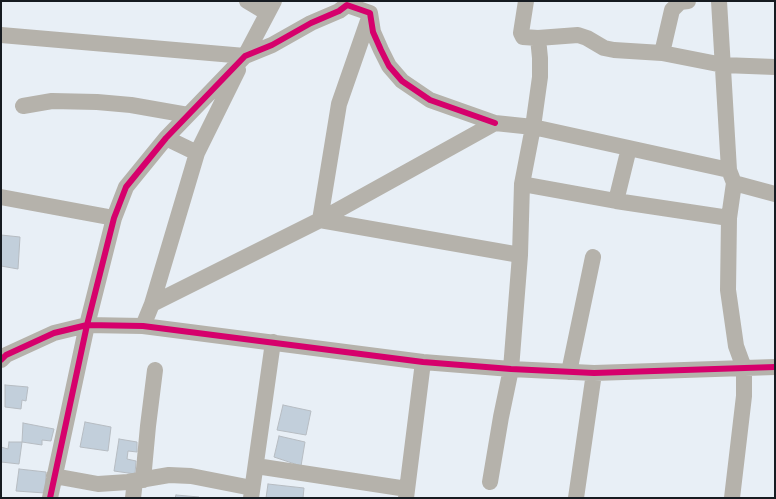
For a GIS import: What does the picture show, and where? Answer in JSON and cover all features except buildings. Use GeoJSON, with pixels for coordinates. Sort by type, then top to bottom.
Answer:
{"type":"FeatureCollection","features":[{"type":"Feature","properties":{"kind":"street"},"geometry":{"type":"LineString","coordinates":[[144,326],[152,304],[197,153],[270,7],[247,1]]}},
{"type":"Feature","properties":{"kind":"street"},"geometry":{"type":"LineString","coordinates":[[526,1],[520,33],[523,37],[538,38],[578,35],[587,38],[604,48],[614,50],[662,53],[723,65],[775,67]]}},
{"type":"Feature","properties":{"kind":"street"},"geometry":{"type":"LineString","coordinates":[[662,53],[672,10],[680,2],[688,1]]}},
{"type":"Feature","properties":{"kind":"street"},"geometry":{"type":"LineString","coordinates":[[719,1],[731,177],[728,290],[736,346],[744,368],[744,396],[732,498]]}},
{"type":"Feature","properties":{"kind":"street"},"geometry":{"type":"LineString","coordinates":[[50,498],[87,325],[114,218],[126,187],[166,138],[245,56],[272,45],[339,11],[344,3],[370,13]]}},
{"type":"Feature","properties":{"kind":"street"},"geometry":{"type":"LineString","coordinates":[[370,13],[373,32],[389,66],[402,81],[430,100],[495,123],[533,127],[629,148],[731,177],[772,191]]}},
{"type":"Feature","properties":{"kind":"street"},"geometry":{"type":"LineString","coordinates":[[320,220],[339,104],[370,13]]}},
{"type":"Feature","properties":{"kind":"street"},"geometry":{"type":"LineString","coordinates":[[1,35],[245,56]]}},
{"type":"Feature","properties":{"kind":"street"},"geometry":{"type":"LineString","coordinates":[[490,482],[511,369],[520,255],[522,184],[533,127],[540,77],[538,38]]}},
{"type":"Feature","properties":{"kind":"street"},"geometry":{"type":"LineString","coordinates":[[23,106],[52,101],[97,102],[132,105],[188,115]]}},
{"type":"Feature","properties":{"kind":"street"},"geometry":{"type":"LineString","coordinates":[[152,304],[320,220],[495,123]]}},
{"type":"Feature","properties":{"kind":"street"},"geometry":{"type":"LineString","coordinates":[[166,138],[197,153]]}},
{"type":"Feature","properties":{"kind":"street"},"geometry":{"type":"LineString","coordinates":[[616,201],[629,148]]}},
{"type":"Feature","properties":{"kind":"street"},"geometry":{"type":"LineString","coordinates":[[522,184],[616,201],[729,218]]}},
{"type":"Feature","properties":{"kind":"street"},"geometry":{"type":"LineString","coordinates":[[1,197],[114,218]]}},
{"type":"Feature","properties":{"kind":"street"},"geometry":{"type":"LineString","coordinates":[[320,220],[520,255]]}},
{"type":"Feature","properties":{"kind":"street"},"geometry":{"type":"LineString","coordinates":[[569,372],[593,257]]}},
{"type":"Feature","properties":{"kind":"street"},"geometry":{"type":"LineString","coordinates":[[1,360],[6,355],[54,333],[87,325],[144,326],[423,362],[511,369],[594,373],[775,367]]}},
{"type":"Feature","properties":{"kind":"street"},"geometry":{"type":"LineString","coordinates":[[54,476],[98,484],[139,481],[169,475],[191,476],[252,493],[274,342]]}},
{"type":"Feature","properties":{"kind":"street"},"geometry":{"type":"LineString","coordinates":[[256,466],[406,494],[423,362]]}},
{"type":"Feature","properties":{"kind":"street"},"geometry":{"type":"LineString","coordinates":[[133,498],[139,481],[155,370]]}},
{"type":"Feature","properties":{"kind":"street"},"geometry":{"type":"LineString","coordinates":[[576,498],[594,373]]}},
{"type":"Feature","properties":{"kind":"cycle path"},"geometry":{"type":"LineString","coordinates":[[50,498],[87,325],[114,218],[126,187],[166,138],[245,56],[272,45],[311,23],[339,11],[347,5],[370,13],[373,32],[381,50],[389,66],[402,81],[430,100],[495,123]]}},
{"type":"Feature","properties":{"kind":"cycle path"},"geometry":{"type":"LineString","coordinates":[[1,360],[6,355],[54,333],[87,325],[143,326],[423,362],[511,369],[594,373],[775,367]]}}]}
